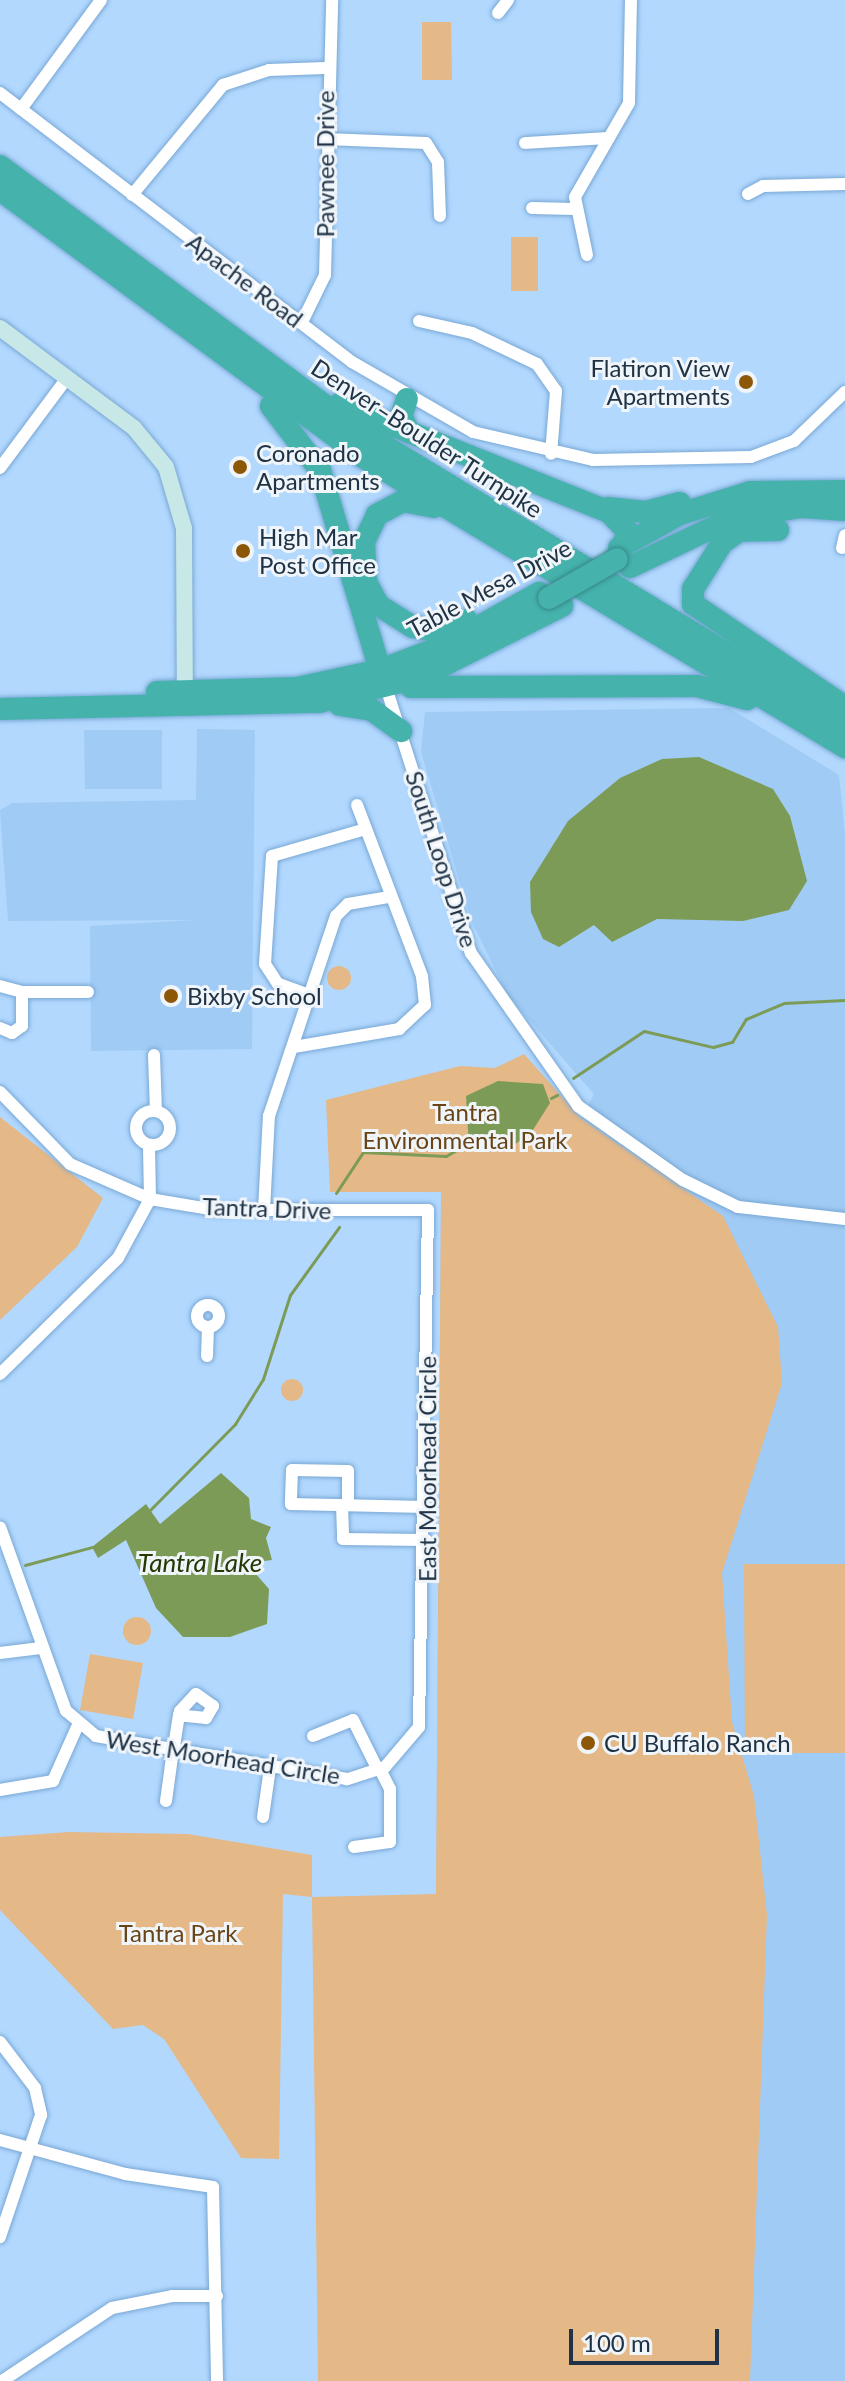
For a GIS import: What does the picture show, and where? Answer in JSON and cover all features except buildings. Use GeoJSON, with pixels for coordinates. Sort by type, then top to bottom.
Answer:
{"type":"FeatureCollection","features":[{"type":"Feature","properties":{"kind":"highway","name":"Denver–Boulder Turnpike"},"geometry":{"type":"LineString","coordinates":[[0,166],[267,365],[381,444],[845,725]]}},
{"type":"Feature","properties":{"kind":"highway","name":"Denver–Boulder Turnpike"},"geometry":{"type":"LineString","coordinates":[[0,190],[234,369],[459,516],[845,747]]}},
{"type":"Feature","properties":{"kind":"highway"},"geometry":{"type":"LineString","coordinates":[[267,365],[350,411],[596,506],[619,518],[621,556]]}},
{"type":"Feature","properties":{"kind":"highway"},"geometry":{"type":"LineString","coordinates":[[234,369],[320,470],[352,591],[384,679],[448,685],[515,698],[589,697],[641,686],[735,694],[824,735]]}},
{"type":"Feature","properties":{"kind":"highway"},"geometry":{"type":"LineString","coordinates":[[407,399],[401,416],[409,432]]}},
{"type":"Feature","properties":{"kind":"highway"},"geometry":{"type":"LineString","coordinates":[[809,488],[845,473]]}},
{"type":"Feature","properties":{"kind":"highway","name":"Table Mesa Drive"},"geometry":{"type":"LineString","coordinates":[[384,679],[545,599],[621,556],[748,503],[809,488],[845,491]]}},
{"type":"Feature","properties":{"kind":"highway"},"geometry":{"type":"LineString","coordinates":[[596,506],[646,512],[714,491],[748,503],[778,530],[739,531],[722,543],[693,589],[693,604],[845,707]]}},
{"type":"Feature","properties":{"kind":"highway"},"geometry":{"type":"LineString","coordinates":[[459,516],[411,500],[377,515],[362,557],[378,605],[398,621],[433,631],[545,599]]}},
{"type":"Feature","properties":{"kind":"highway","name":"Table Mesa Drive"},"geometry":{"type":"LineString","coordinates":[[748,503],[845,510]]}},
{"type":"Feature","properties":{"kind":"highway"},"geometry":{"type":"LineString","coordinates":[[352,591],[359,652],[318,693],[367,708],[401,731]]}},
{"type":"Feature","properties":{"kind":"highway","name":"Table Mesa Drive"},"geometry":{"type":"LineString","coordinates":[[0,709],[318,693],[384,679],[506,637],[545,599]]}},
{"type":"Feature","properties":{"kind":"highway","name":"Table Mesa Drive"},"geometry":{"type":"LineString","coordinates":[[0,694],[185,700]]}},
{"type":"Feature","properties":{"kind":"street"},"geometry":{"type":"LineString","coordinates":[[21,109],[101,0]]}},
{"type":"Feature","properties":{"kind":"street","name":"Pawnee Drive"},"geometry":{"type":"LineString","coordinates":[[302,322],[324,284],[325,68],[332,0]]}},
{"type":"Feature","properties":{"kind":"street"},"geometry":{"type":"LineString","coordinates":[[498,13],[508,0]]}},
{"type":"Feature","properties":{"kind":"street"},"geometry":{"type":"LineString","coordinates":[[587,255],[574,209],[582,174],[629,103],[631,0]]}},
{"type":"Feature","properties":{"kind":"street"},"geometry":{"type":"LineString","coordinates":[[132,195],[223,85],[269,70],[325,68]]}},
{"type":"Feature","properties":{"kind":"street","name":"Apache Road"},"geometry":{"type":"LineString","coordinates":[[0,93],[407,399],[473,432],[551,454],[751,457],[794,441],[845,392]]}},
{"type":"Feature","properties":{"kind":"street"},"geometry":{"type":"LineString","coordinates":[[525,143],[606,138]]}},
{"type":"Feature","properties":{"kind":"street"},"geometry":{"type":"LineString","coordinates":[[326,139],[426,143],[438,162],[440,216]]}},
{"type":"Feature","properties":{"kind":"street"},"geometry":{"type":"LineString","coordinates":[[748,194],[763,186],[845,184]]}},
{"type":"Feature","properties":{"kind":"street"},"geometry":{"type":"LineString","coordinates":[[532,208],[574,209]]}},
{"type":"Feature","properties":{"kind":"street"},"geometry":{"type":"LineString","coordinates":[[419,321],[472,333],[537,364],[556,391],[551,454]]}},
{"type":"Feature","properties":{"kind":"street"},"geometry":{"type":"LineString","coordinates":[[0,328],[134,428],[177,490],[185,700]]}},
{"type":"Feature","properties":{"kind":"street"},"geometry":{"type":"LineString","coordinates":[[0,468],[67,378]]}},
{"type":"Feature","properties":{"kind":"street","name":"South Loop Drive"},"geometry":{"type":"LineString","coordinates":[[384,679],[471,953],[539,1060],[578,1106],[683,1180],[738,1207],[845,1219]]}},
{"type":"Feature","properties":{"kind":"street"},"geometry":{"type":"LineString","coordinates":[[294,1047],[399,1029],[425,1005],[422,976],[362,830],[357,805]]}},
{"type":"Feature","properties":{"kind":"street"},"geometry":{"type":"LineString","coordinates":[[309,995],[278,984],[265,964],[272,856],[362,830]]}},
{"type":"Feature","properties":{"kind":"street"},"geometry":{"type":"LineString","coordinates":[[264,1210],[266,1135],[339,910],[389,897]]}},
{"type":"Feature","properties":{"kind":"street"},"geometry":{"type":"LineString","coordinates":[[0,986],[22,992],[88,992]]}},
{"type":"Feature","properties":{"kind":"street"},"geometry":{"type":"LineString","coordinates":[[0,1028],[12,1033],[22,1026],[22,992]]}},
{"type":"Feature","properties":{"kind":"street"},"geometry":{"type":"LineString","coordinates":[[149,1145],[170,1132],[156,1111],[154,1055]]}},
{"type":"Feature","properties":{"kind":"street","name":"Tantra Drive"},"geometry":{"type":"LineString","coordinates":[[0,1092],[70,1164],[150,1199],[264,1210],[428,1210]]}},
{"type":"Feature","properties":{"kind":"street"},"geometry":{"type":"LineString","coordinates":[[149,1145],[138,1137],[136,1123],[156,1111]]}},
{"type":"Feature","properties":{"kind":"street"},"geometry":{"type":"LineString","coordinates":[[0,1374],[101,1280],[150,1199],[149,1145]]}},
{"type":"Feature","properties":{"kind":"street","name":"East Moorhead Circle"},"geometry":{"type":"LineString","coordinates":[[379,1770],[400,1756],[419,1727],[426,1540],[428,1210]]}},
{"type":"Feature","properties":{"kind":"street"},"geometry":{"type":"LineString","coordinates":[[207,1356],[208,1327]]}},
{"type":"Feature","properties":{"kind":"street"},"geometry":{"type":"LineString","coordinates":[[426,1507],[345,1505],[291,1504],[292,1470],[348,1471],[345,1505],[343,1539],[426,1540]]}},
{"type":"Feature","properties":{"kind":"street","name":"West Moorhead Circle"},"geometry":{"type":"LineString","coordinates":[[0,1527],[41,1648],[77,1727],[173,1750],[347,1779],[379,1770]]}},
{"type":"Feature","properties":{"kind":"street"},"geometry":{"type":"LineString","coordinates":[[0,1653],[41,1648]]}},
{"type":"Feature","properties":{"kind":"street"},"geometry":{"type":"LineString","coordinates":[[166,1801],[179,1715]]}},
{"type":"Feature","properties":{"kind":"street"},"geometry":{"type":"LineString","coordinates":[[313,1736],[353,1720],[390,1789],[390,1842],[354,1847]]}},
{"type":"Feature","properties":{"kind":"street"},"geometry":{"type":"LineString","coordinates":[[0,1790],[53,1781],[77,1727]]}},
{"type":"Feature","properties":{"kind":"street"},"geometry":{"type":"LineString","coordinates":[[263,1817],[270,1768]]}},
{"type":"Feature","properties":{"kind":"street"},"geometry":{"type":"LineString","coordinates":[[0,2042],[40,2103],[33,2147],[0,2237]]}},
{"type":"Feature","properties":{"kind":"street"},"geometry":{"type":"LineString","coordinates":[[0,2140],[125,2174],[201,2180],[216,2194],[217,2381]]}},
{"type":"Feature","properties":{"kind":"street"},"geometry":{"type":"LineString","coordinates":[[2,2381],[112,2308],[169,2296],[217,2296]]}},
{"type":"Feature","properties":{"kind":"shaded area","name":"CU Buffalo Ranch"},"geometry":{"type":"Polygon","coordinates":[[[729,708],[839,775],[845,835],[845,2381],[318,2381],[436,1894],[441,1191],[565,1149],[594,1094],[508,996],[471,920],[421,752],[425,712],[729,708]]]}},
{"type":"Feature","properties":{"kind":"shaded area"},"geometry":{"type":"Polygon","coordinates":[[[197,729],[255,730],[252,1049],[91,1051],[90,926],[195,920],[8,921],[0,810],[12,803],[196,800],[197,729]]]}},
{"type":"Feature","properties":{"kind":"shaded area"},"geometry":{"type":"Polygon","coordinates":[[[84,730],[162,730],[162,789],[85,789],[84,730]]]}},
{"type":"Feature","properties":{"kind":"green space"},"geometry":{"type":"Polygon","coordinates":[[[422,22],[451,22],[452,80],[422,80],[422,22]]]}},
{"type":"Feature","properties":{"kind":"green space"},"geometry":{"type":"Polygon","coordinates":[[[511,237],[538,237],[538,291],[511,291],[511,237]]]}},
{"type":"Feature","properties":{"kind":"green space"},"geometry":{"type":"Polygon","coordinates":[[[339,966],[347,970],[351,978],[347,986],[339,990],[331,986],[327,978],[331,970],[339,966]]]}},
{"type":"Feature","properties":{"kind":"green space","name":"CU Buffalo Ranch"},"geometry":{"type":"Polygon","coordinates":[[[524,1054],[581,1118],[723,1216],[778,1327],[782,1383],[722,1573],[732,1722],[754,1796],[767,1915],[750,2381],[318,2381],[312,1897],[436,1894],[441,1192],[330,1192],[326,1100],[460,1066],[495,1068],[524,1054]]]}},
{"type":"Feature","properties":{"kind":"green space"},"geometry":{"type":"Polygon","coordinates":[[[0,1117],[103,1198],[77,1247],[0,1320],[0,1117]]]}},
{"type":"Feature","properties":{"kind":"green space"},"geometry":{"type":"Polygon","coordinates":[[[288,1379],[296,1379],[303,1390],[296,1401],[288,1401],[281,1394],[281,1386],[288,1379]]]}},
{"type":"Feature","properties":{"kind":"green space"},"geometry":{"type":"Polygon","coordinates":[[[744,1564],[845,1564],[845,1753],[745,1753],[744,1564]]]}},
{"type":"Feature","properties":{"kind":"green space"},"geometry":{"type":"Polygon","coordinates":[[[137,1617],[147,1621],[151,1631],[147,1641],[137,1645],[127,1641],[123,1631],[127,1621],[137,1617]]]}},
{"type":"Feature","properties":{"kind":"green space"},"geometry":{"type":"Polygon","coordinates":[[[90,1654],[143,1663],[133,1719],[80,1710],[90,1654]]]}},
{"type":"Feature","properties":{"kind":"green space","name":"Tantra Park"},"geometry":{"type":"Polygon","coordinates":[[[69,1832],[188,1834],[312,1855],[312,1897],[283,1894],[279,2159],[241,2158],[164,2039],[143,2025],[113,2029],[0,1910],[0,1837],[69,1832]]]}},
{"type":"Feature","properties":{"kind":"water"},"geometry":{"type":"Polygon","coordinates":[[[699,757],[773,789],[790,816],[807,881],[789,910],[743,921],[657,919],[612,942],[594,925],[559,947],[543,939],[531,912],[530,882],[568,821],[620,778],[662,759],[699,757]]]}},
{"type":"Feature","properties":{"kind":"water"},"geometry":{"type":"Polygon","coordinates":[[[498,1081],[543,1084],[550,1103],[531,1133],[507,1150],[469,1148],[466,1096],[498,1081]]]}},
{"type":"Feature","properties":{"kind":"water","name":"Tantra Lake"},"geometry":{"type":"Polygon","coordinates":[[[221,1473],[249,1498],[251,1519],[271,1527],[266,1538],[272,1560],[256,1562],[255,1573],[269,1589],[267,1624],[230,1637],[183,1637],[156,1608],[126,1540],[98,1558],[92,1547],[146,1504],[160,1524],[221,1473]]]}},
{"type":"Feature","properties":{"kind":"waterway"},"geometry":{"type":"LineString","coordinates":[[573,1078],[644,1031],[713,1047],[732,1042],[746,1019],[784,1003],[845,1000]]}},
{"type":"Feature","properties":{"kind":"waterway"},"geometry":{"type":"LineString","coordinates":[[551,1098],[557,1095]]}},
{"type":"Feature","properties":{"kind":"waterway"},"geometry":{"type":"LineString","coordinates":[[336,1193],[363,1152],[446,1156],[465,1145]]}},
{"type":"Feature","properties":{"kind":"waterway"},"geometry":{"type":"LineString","coordinates":[[150,1510],[235,1424],[263,1379],[290,1295],[339,1227]]}},
{"type":"Feature","properties":{"kind":"waterway"},"geometry":{"type":"LineString","coordinates":[[25,1565],[92,1547]]}},
{"type":"Feature","properties":{"kind":"place","name":"Flatiron View Apartments"},"geometry":{"type":"Point","coordinates":[746,382]}},
{"type":"Feature","properties":{"kind":"place","name":"Coronado Apartments"},"geometry":{"type":"Point","coordinates":[240,467]}},
{"type":"Feature","properties":{"kind":"place","name":"High Mar Post Office"},"geometry":{"type":"Point","coordinates":[243,551]}},
{"type":"Feature","properties":{"kind":"place","name":"Bixby School"},"geometry":{"type":"Point","coordinates":[171,996]}},
{"type":"Feature","properties":{"kind":"place","name":"CU Buffalo Ranch"},"geometry":{"type":"Point","coordinates":[588,1743]}},
{"type":"Feature","properties":{"kind":"park label","name":"Tantra Environmental Park"},"geometry":{"type":"Point","coordinates":[465,1126]}}]}
